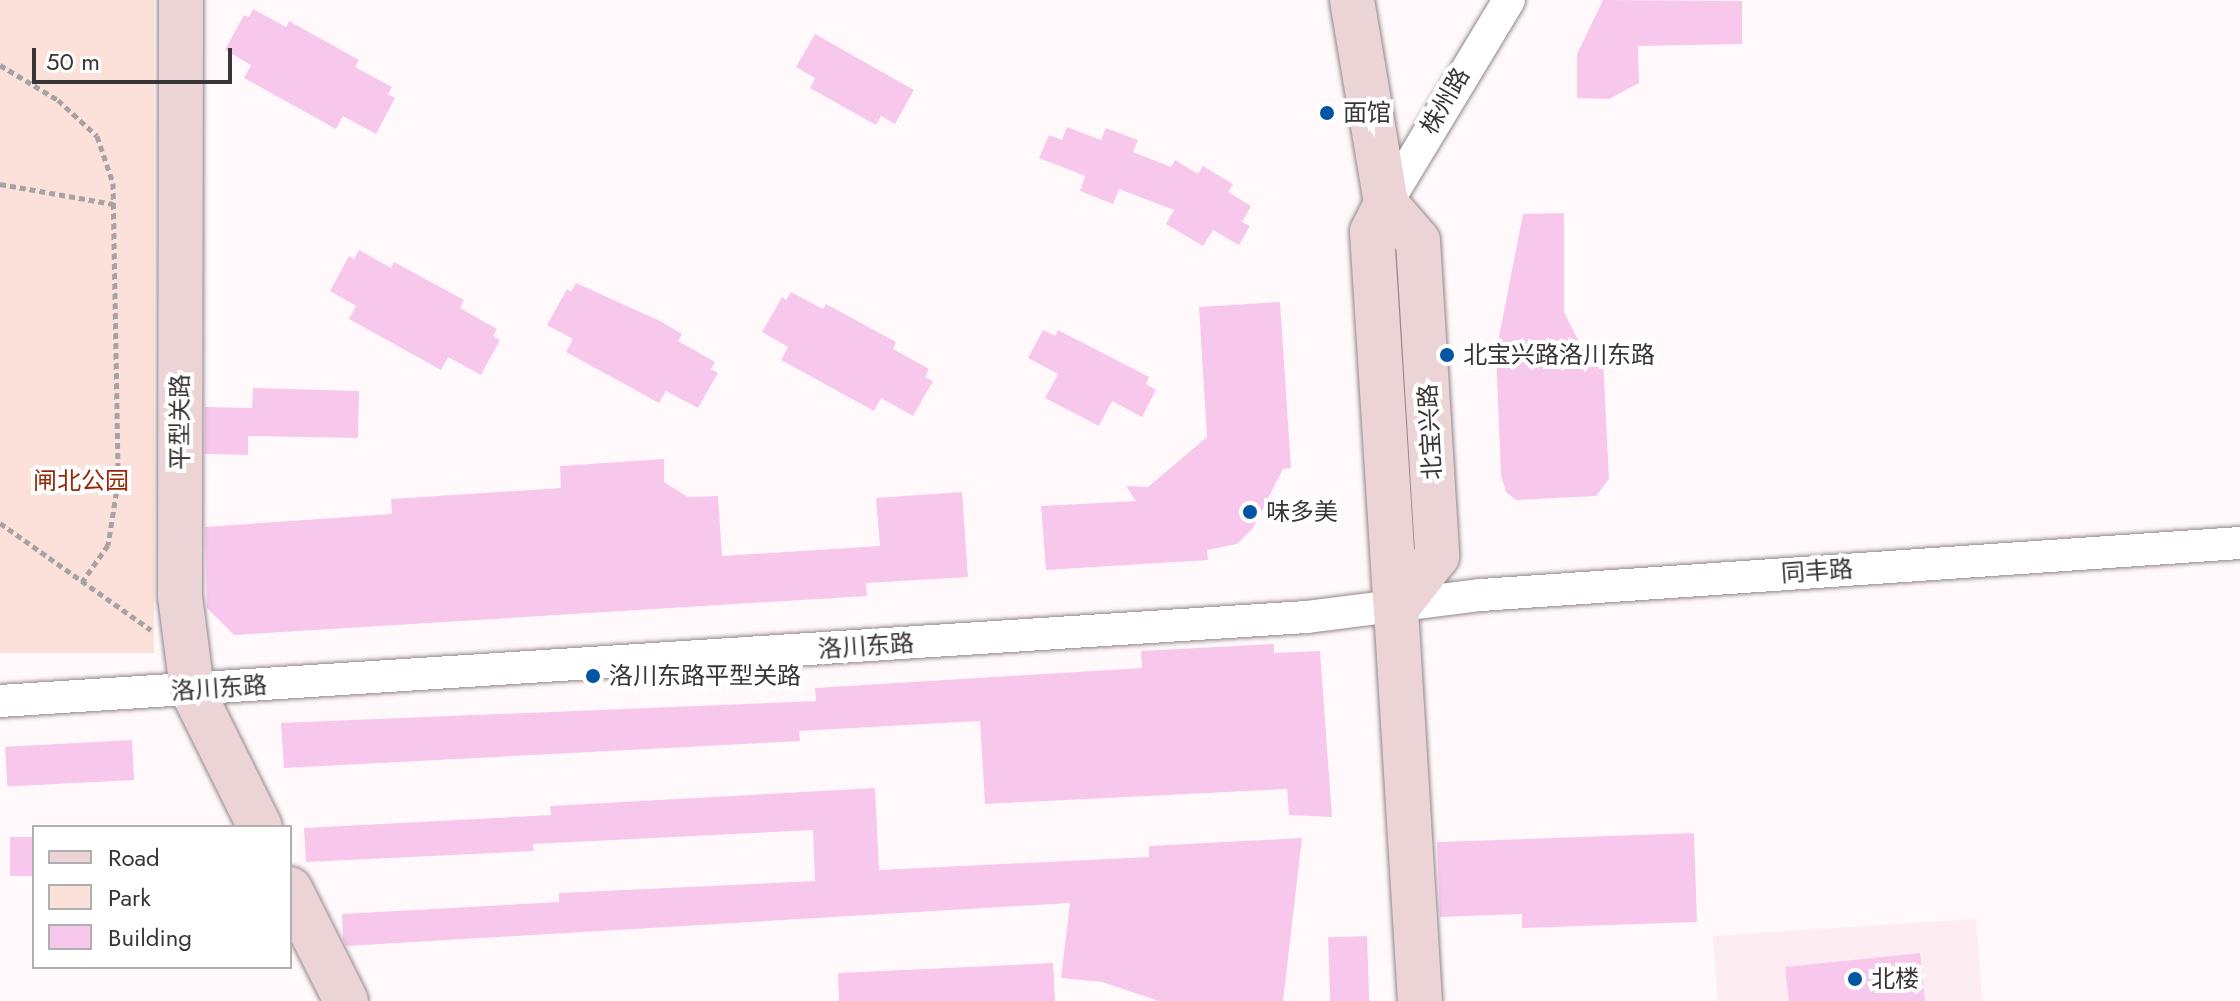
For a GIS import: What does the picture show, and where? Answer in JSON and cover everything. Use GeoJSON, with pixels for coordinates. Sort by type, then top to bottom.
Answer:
{"type":"FeatureCollection","features":[{"type":"Feature","properties":{"kind":"street","name":"平型关路"},"geometry":{"type":"LineString","coordinates":[[181,0],[180,596],[190,673],[259,825]]}},
{"type":"Feature","properties":{"kind":"street","name":"北宝兴路"},"geometry":{"type":"LineString","coordinates":[[1352,0],[1386,204],[1372,232],[1420,1001]]}},
{"type":"Feature","properties":{"kind":"street","name":"株州路"},"geometry":{"type":"LineString","coordinates":[[1386,204],[1509,0]]}},
{"type":"Feature","properties":{"kind":"street","name":"同丰路"},"geometry":{"type":"LineString","coordinates":[[1396,609],[1481,595],[2240,543]]}},
{"type":"Feature","properties":{"kind":"street","name":"洛川东路"},"geometry":{"type":"LineString","coordinates":[[0,701],[190,673],[1396,609]]}},
{"type":"Feature","properties":{"kind":"street"},"geometry":{"type":"LineString","coordinates":[[292,893],[346,1001]]}},
{"type":"Feature","properties":{"kind":"path"},"geometry":{"type":"LineString","coordinates":[[0,65],[58,100],[97,136],[113,183],[118,482],[108,545],[82,582]]}},
{"type":"Feature","properties":{"kind":"path"},"geometry":{"type":"LineString","coordinates":[[0,184],[114,204]]}},
{"type":"Feature","properties":{"kind":"path"},"geometry":{"type":"LineString","coordinates":[[0,523],[82,582],[190,673]]}},
{"type":"Feature","properties":{"kind":"shaded area"},"geometry":{"type":"Polygon","coordinates":[[[1976,919],[1982,1001],[1718,1001],[1713,936],[1976,919]]]}},
{"type":"Feature","properties":{"kind":"green space","name":"闸北公园"},"geometry":{"type":"Polygon","coordinates":[[[0,0],[154,0],[154,653],[0,653],[0,0]]]}},
{"type":"Feature","properties":{"kind":"building"},"geometry":{"type":"Polygon","coordinates":[[[1603,0],[1742,1],[1742,44],[1638,46],[1639,83],[1609,99],[1577,98],[1577,54],[1603,0]]]}},
{"type":"Feature","properties":{"kind":"building"},"geometry":{"type":"Polygon","coordinates":[[[253,9],[286,27],[289,21],[359,60],[355,67],[392,87],[388,94],[395,98],[376,134],[343,116],[336,129],[244,78],[251,65],[225,50],[244,15],[249,17],[253,9]]]}},
{"type":"Feature","properties":{"kind":"building"},"geometry":{"type":"Polygon","coordinates":[[[815,34],[914,90],[895,124],[881,116],[876,125],[810,88],[815,78],[796,67],[815,34]]]}},
{"type":"Feature","properties":{"kind":"building"},"geometry":{"type":"Polygon","coordinates":[[[1067,127],[1101,140],[1106,128],[1138,140],[1133,152],[1171,167],[1175,160],[1198,174],[1203,166],[1233,184],[1228,192],[1251,206],[1242,222],[1250,226],[1239,245],[1213,230],[1203,246],[1166,224],[1174,210],[1119,189],[1113,204],[1080,191],[1085,176],[1039,158],[1049,135],[1062,140],[1067,127]]]}},
{"type":"Feature","properties":{"kind":"building"},"geometry":{"type":"Polygon","coordinates":[[[1564,213],[1564,312],[1578,340],[1603,358],[1609,479],[1596,496],[1516,500],[1506,492],[1501,475],[1496,352],[1523,214],[1564,213]]]}},
{"type":"Feature","properties":{"kind":"building"},"geometry":{"type":"Polygon","coordinates":[[[359,250],[391,268],[394,262],[464,300],[460,308],[497,329],[493,336],[500,340],[481,375],[448,357],[441,370],[349,319],[356,306],[330,291],[349,256],[354,259],[359,250]]]}},
{"type":"Feature","properties":{"kind":"building"},"geometry":{"type":"Polygon","coordinates":[[[576,283],[660,321],[682,334],[678,341],[715,362],[711,369],[718,373],[698,408],[666,391],[659,403],[566,352],[573,339],[547,325],[567,289],[571,292],[576,283]]]}},
{"type":"Feature","properties":{"kind":"building"},"geometry":{"type":"Polygon","coordinates":[[[791,292],[823,309],[826,304],[896,342],[893,349],[929,369],[925,377],[933,381],[913,416],[881,398],[874,411],[781,360],[788,347],[762,332],[782,297],[786,300],[791,292]]]}},
{"type":"Feature","properties":{"kind":"building"},"geometry":{"type":"Polygon","coordinates":[[[1280,302],[1291,468],[1283,469],[1253,528],[1237,544],[1207,550],[1208,560],[1046,570],[1041,506],[1136,501],[1126,486],[1148,487],[1207,437],[1199,307],[1280,302]]]}},
{"type":"Feature","properties":{"kind":"building"},"geometry":{"type":"Polygon","coordinates":[[[1043,330],[1055,336],[1058,330],[1149,377],[1146,384],[1156,390],[1142,417],[1112,401],[1099,426],[1045,398],[1058,374],[1028,358],[1043,330]]]}},
{"type":"Feature","properties":{"kind":"building"},"geometry":{"type":"Polygon","coordinates":[[[253,388],[359,391],[358,438],[248,436],[248,455],[205,454],[205,407],[252,408],[253,388]]]}},
{"type":"Feature","properties":{"kind":"building"},"geometry":{"type":"Polygon","coordinates":[[[664,459],[664,482],[688,497],[718,496],[722,556],[880,546],[876,498],[962,492],[968,577],[866,583],[867,596],[234,635],[207,608],[205,527],[392,514],[391,499],[561,488],[560,466],[664,459]]]}},
{"type":"Feature","properties":{"kind":"building"},"geometry":{"type":"Polygon","coordinates":[[[1274,644],[1274,653],[1320,651],[1332,817],[1289,815],[1287,789],[985,804],[980,721],[799,731],[800,741],[284,768],[281,723],[816,701],[815,688],[1142,668],[1141,651],[1274,644]]]}},
{"type":"Feature","properties":{"kind":"building"},"geometry":{"type":"Polygon","coordinates":[[[132,740],[134,780],[7,787],[5,747],[132,740]]]}},
{"type":"Feature","properties":{"kind":"building"},"geometry":{"type":"Polygon","coordinates":[[[875,788],[879,870],[1149,857],[1149,846],[1302,838],[1283,1001],[1159,1001],[1102,982],[1061,978],[1070,903],[347,946],[343,940],[342,914],[559,902],[559,893],[815,881],[813,830],[533,844],[534,851],[306,862],[304,828],[551,815],[550,806],[875,788]]]}},
{"type":"Feature","properties":{"kind":"building"},"geometry":{"type":"Polygon","coordinates":[[[1694,833],[1697,922],[1522,928],[1522,914],[1440,917],[1437,842],[1694,833]]]}},
{"type":"Feature","properties":{"kind":"building"},"geometry":{"type":"Polygon","coordinates":[[[10,837],[32,837],[32,876],[10,876],[10,837]]]}},
{"type":"Feature","properties":{"kind":"building"},"geometry":{"type":"Polygon","coordinates":[[[1367,936],[1369,1001],[1330,1001],[1328,937],[1367,936]]]}},
{"type":"Feature","properties":{"kind":"building","name":"北楼"},"geometry":{"type":"Polygon","coordinates":[[[1920,953],[1925,1001],[1789,1001],[1785,967],[1920,953]]]}},
{"type":"Feature","properties":{"kind":"building"},"geometry":{"type":"Polygon","coordinates":[[[1053,963],[1055,1001],[839,1001],[838,973],[1053,963]]]}},
{"type":"Feature","properties":{"kind":"place","name":"面馆"},"geometry":{"type":"Point","coordinates":[1327,113]}},
{"type":"Feature","properties":{"kind":"place","name":"北宝兴路洛川东路"},"geometry":{"type":"Point","coordinates":[1447,355]}},
{"type":"Feature","properties":{"kind":"place","name":"味多美"},"geometry":{"type":"Point","coordinates":[1250,512]}},
{"type":"Feature","properties":{"kind":"place","name":"洛川东路平型关路"},"geometry":{"type":"Point","coordinates":[593,676]}},
{"type":"Feature","properties":{"kind":"place","name":"北楼"},"geometry":{"type":"Point","coordinates":[1855,979]}}]}
